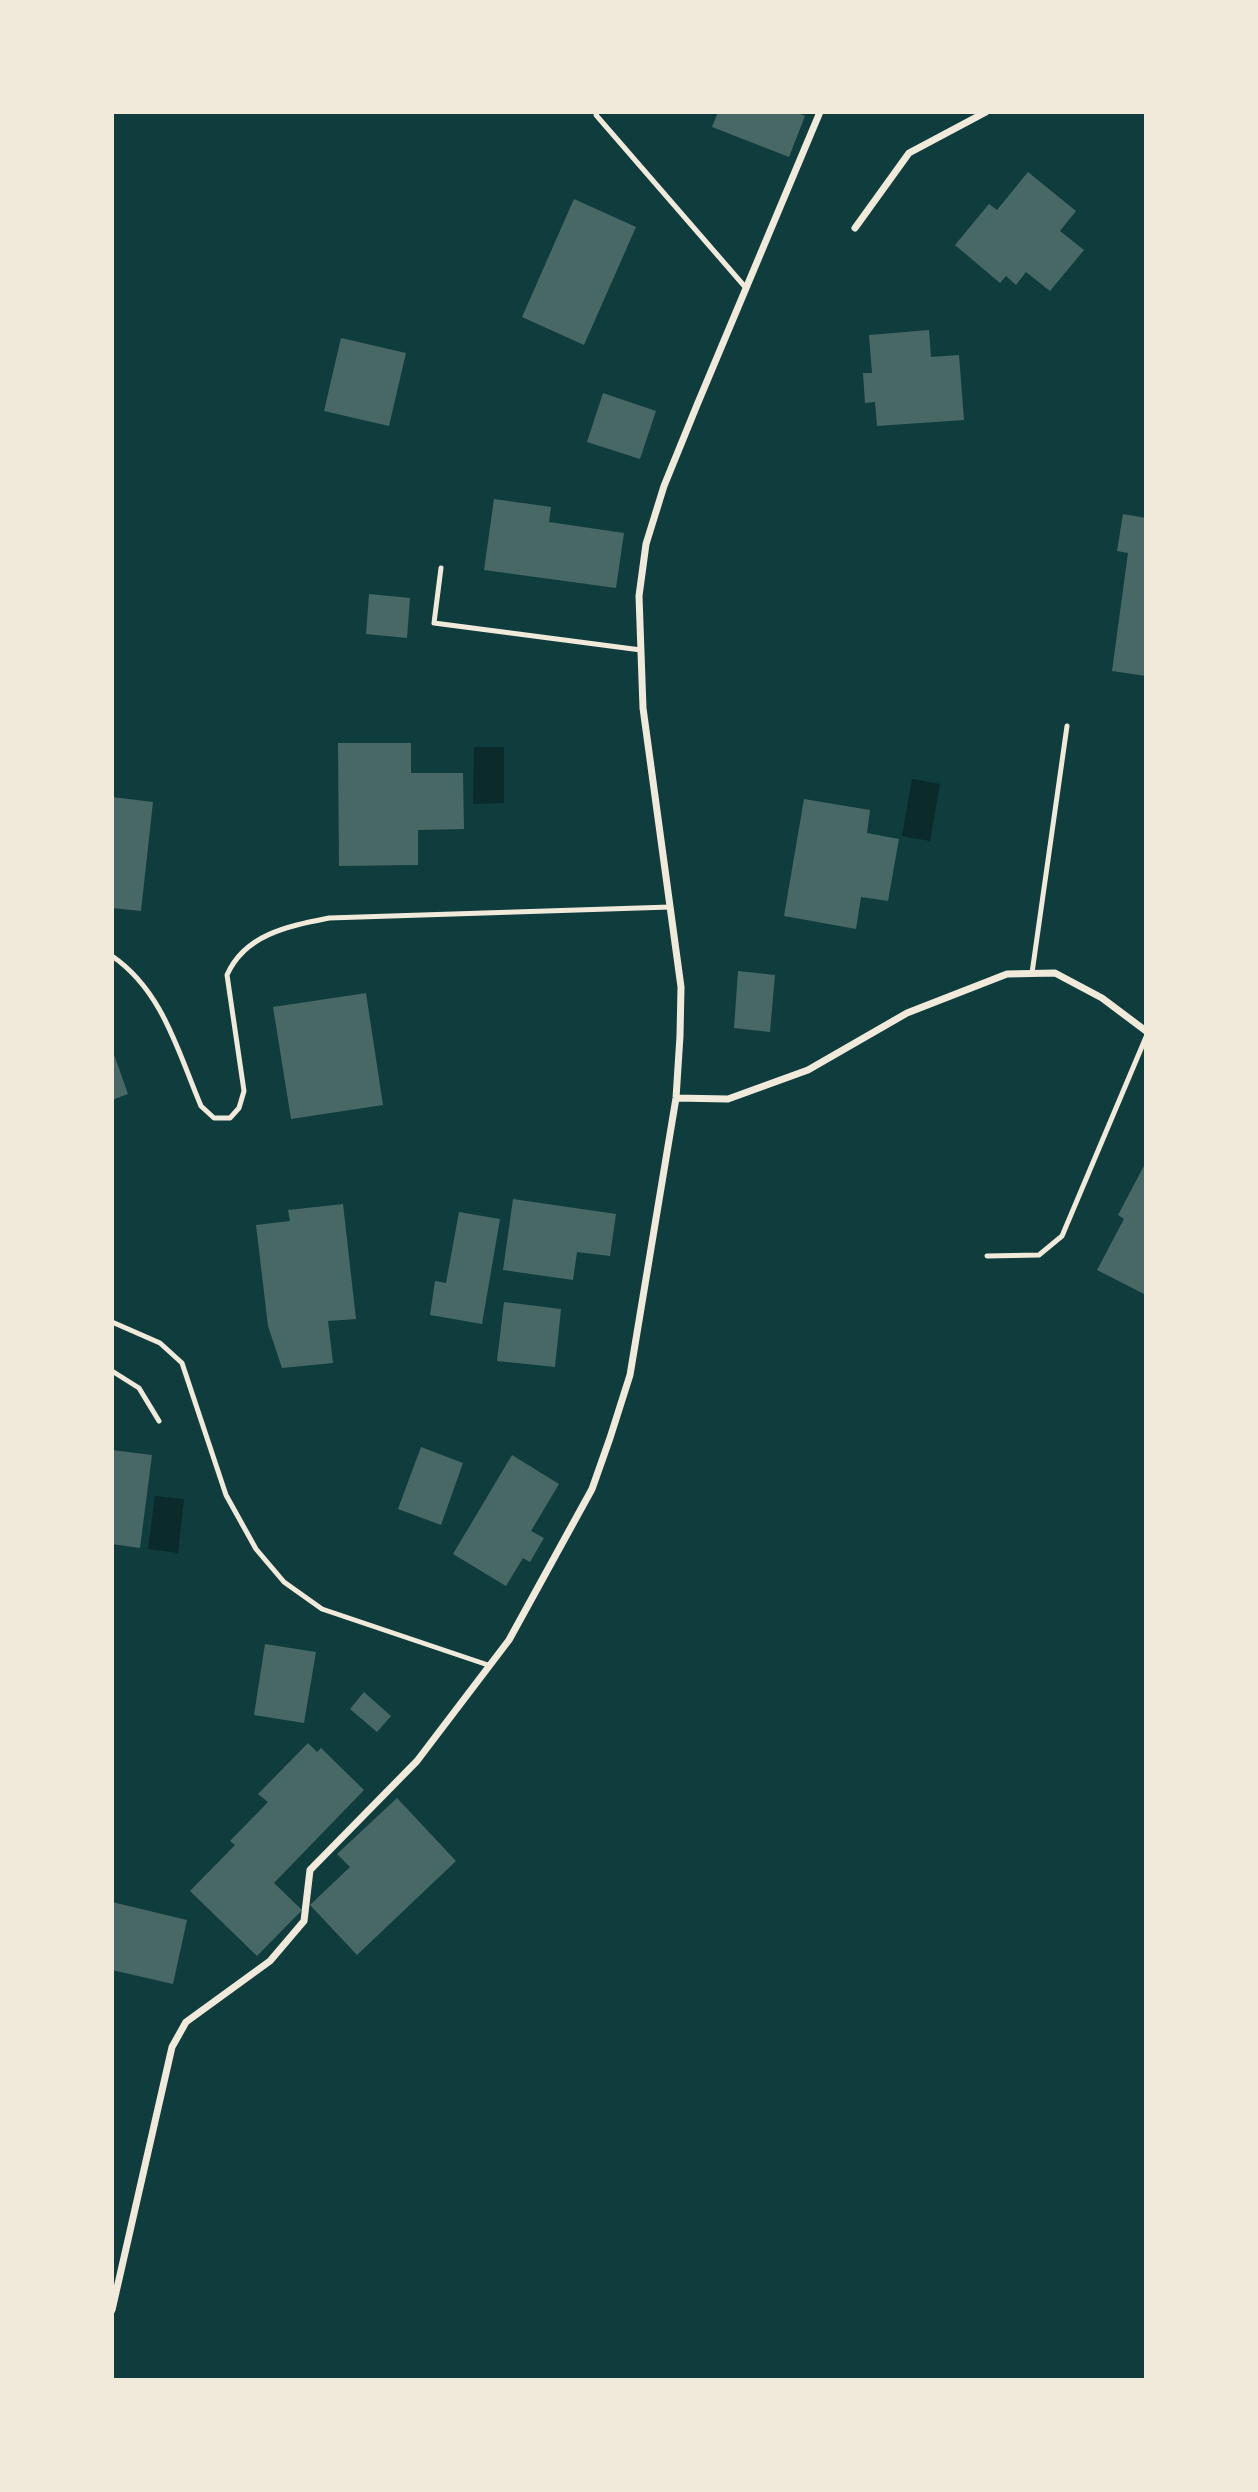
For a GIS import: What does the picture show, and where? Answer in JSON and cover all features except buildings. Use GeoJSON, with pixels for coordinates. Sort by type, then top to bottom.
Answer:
{"type":"FeatureCollection","features":[{"type":"Feature","properties":{"kind":"street"},"geometry":{"type":"LineString","coordinates":[[112,2309],[172,2047],[186,2022],[270,1961],[304,1921],[310,1870],[417,1761],[509,1640],[592,1489],[610,1438],[630,1375],[676,1098],[681,986],[643,708],[639,596],[646,544],[664,486],[820,112]]}},
{"type":"Feature","properties":{"kind":"street"},"geometry":{"type":"LineString","coordinates":[[855,228],[909,153],[986,112]]}},
{"type":"Feature","properties":{"kind":"street"},"geometry":{"type":"LineString","coordinates":[[676,1098],[728,1098],[808,1070],[907,1013],[1007,974],[1055,973],[1102,998],[1146,1031]]}},
{"type":"Feature","properties":{"kind":"lane"},"geometry":{"type":"LineString","coordinates":[[597,112],[596,115],[746,288]]}},
{"type":"Feature","properties":{"kind":"lane"},"geometry":{"type":"LineString","coordinates":[[441,568],[434,623],[641,650]]}},
{"type":"Feature","properties":{"kind":"lane"},"geometry":{"type":"LineString","coordinates":[[1032,974],[1067,726]]}},
{"type":"Feature","properties":{"kind":"lane"},"geometry":{"type":"LineString","coordinates":[[112,956],[127,966],[157,1000],[201,1107],[214,1118],[230,1118],[239,1108],[244,1091],[227,975],[244,949],[278,928],[328,918],[670,907]]}},
{"type":"Feature","properties":{"kind":"lane"},"geometry":{"type":"LineString","coordinates":[[988,1256],[1039,1255],[1062,1236],[1146,1037]]}},
{"type":"Feature","properties":{"kind":"lane"},"geometry":{"type":"LineString","coordinates":[[112,1322],[160,1343],[182,1363],[226,1495],[256,1549],[284,1582],[322,1609],[488,1665]]}},
{"type":"Feature","properties":{"kind":"lane"},"geometry":{"type":"LineString","coordinates":[[112,1371],[139,1388],[159,1421]]}},
{"type":"Feature","properties":{"kind":"water"},"geometry":{"type":"Polygon","coordinates":[[[474,747],[504,747],[504,803],[473,804],[474,747]]]}},
{"type":"Feature","properties":{"kind":"water"},"geometry":{"type":"Polygon","coordinates":[[[912,779],[940,784],[930,841],[902,836],[912,779]]]}},
{"type":"Feature","properties":{"kind":"water"},"geometry":{"type":"Polygon","coordinates":[[[155,1496],[184,1499],[178,1553],[148,1549],[155,1496]]]}}]}
